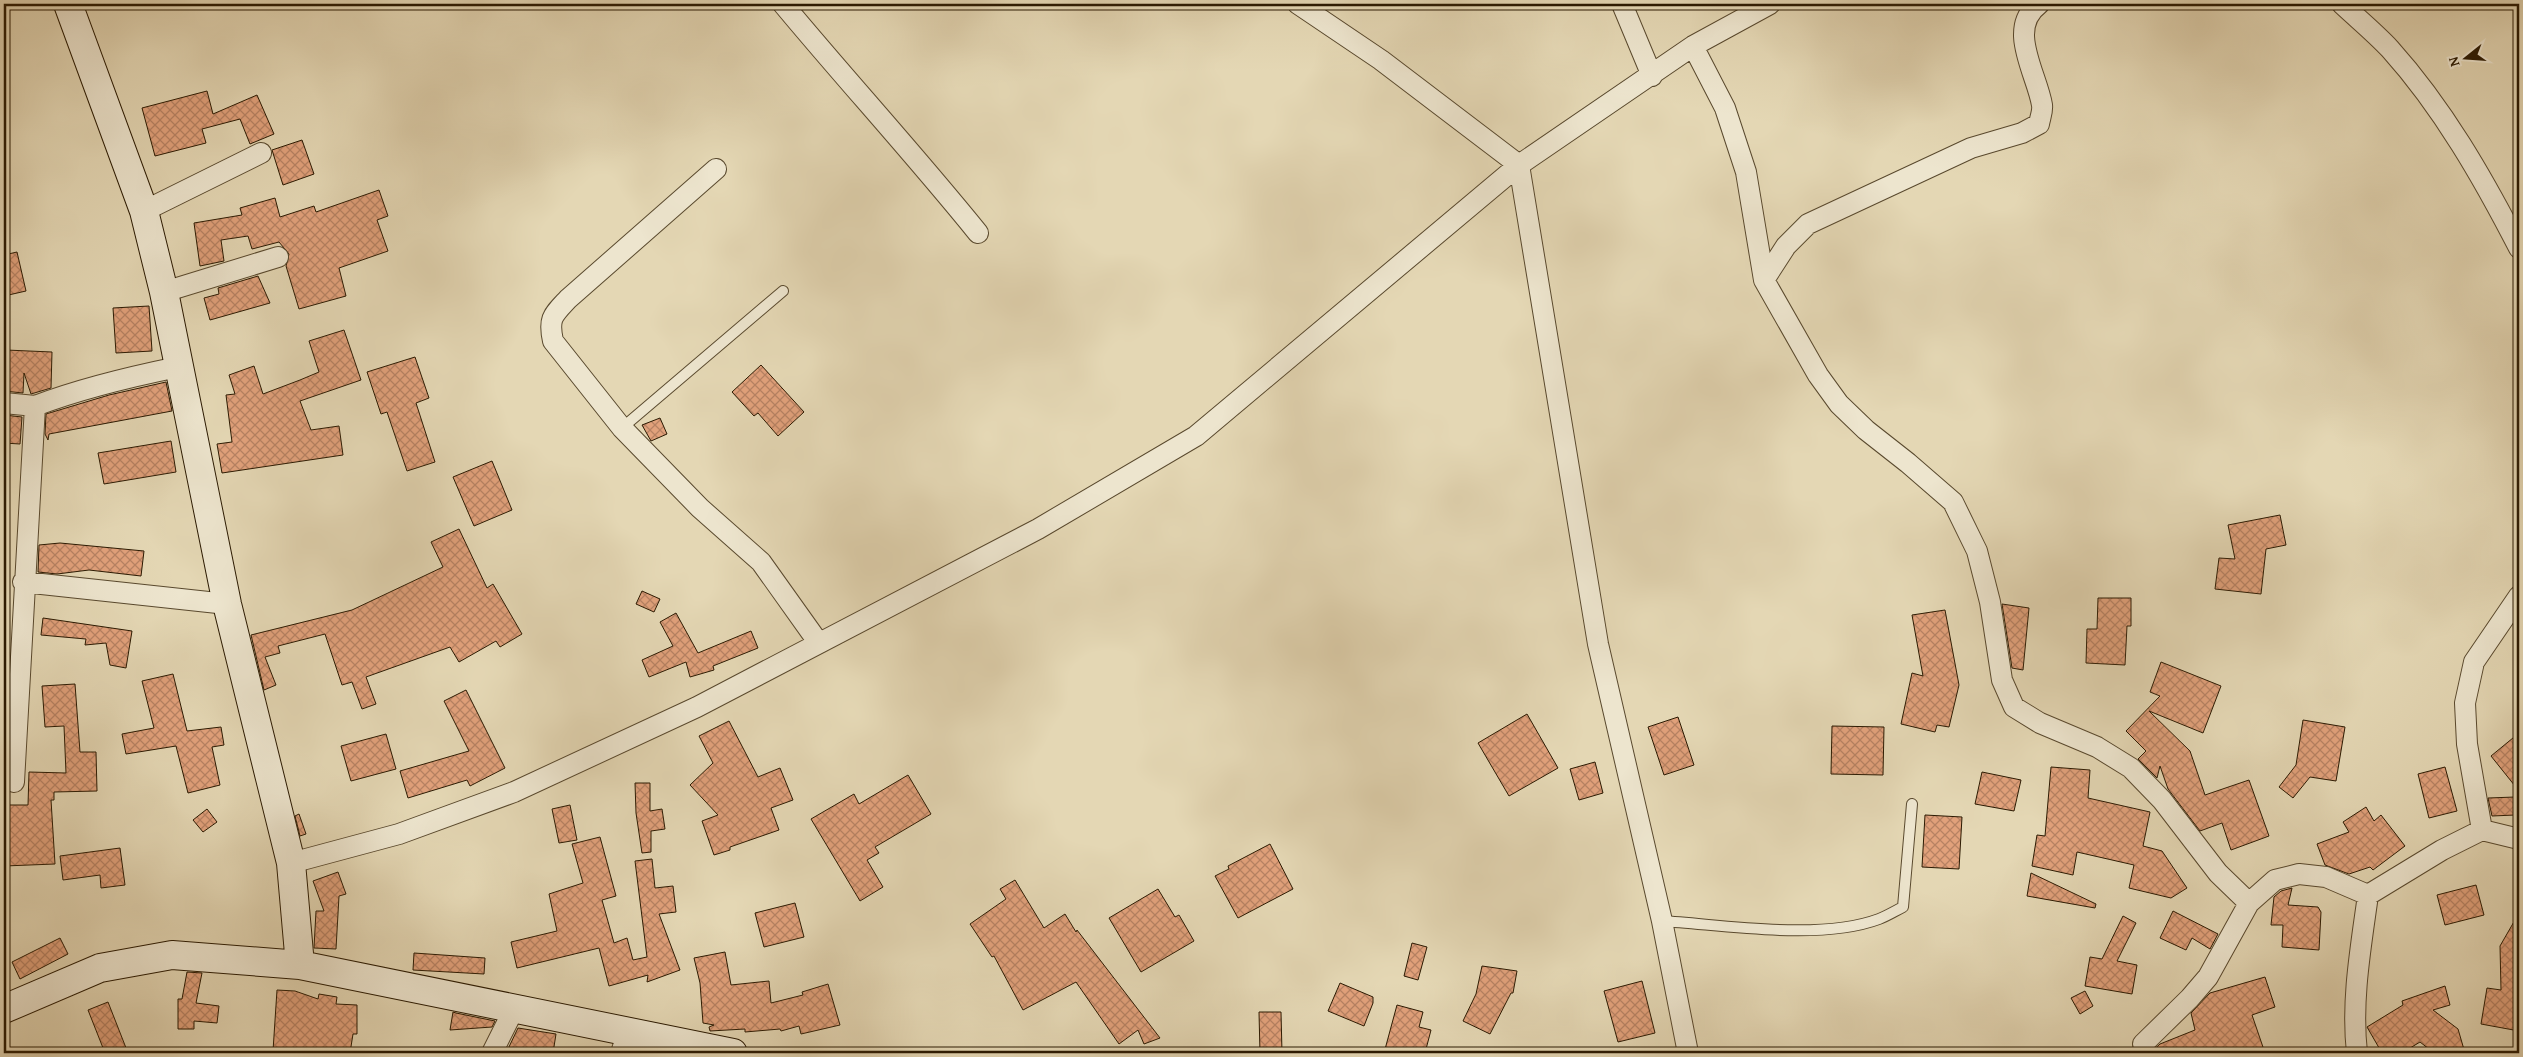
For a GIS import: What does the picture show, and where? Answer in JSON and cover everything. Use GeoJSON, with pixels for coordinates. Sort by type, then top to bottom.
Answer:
{"type":"FeatureCollection","features":[{"type":"Feature","properties":{"kind":"street"},"geometry":{"type":"LineString","coordinates":[[68,4],[144,211],[164,292],[227,604],[290,863],[300,965]]}},
{"type":"Feature","properties":{"kind":"street"},"geometry":{"type":"LineString","coordinates":[[783,4],[846,80],[932,176],[978,233]]}},
{"type":"Feature","properties":{"kind":"street"},"geometry":{"type":"LineString","coordinates":[[1298,4],[1380,60],[1519,165],[1598,644],[1662,921],[1688,1053]]}},
{"type":"Feature","properties":{"kind":"street"},"geometry":{"type":"LineString","coordinates":[[1622,4],[1652,76]]}},
{"type":"Feature","properties":{"kind":"street"},"geometry":{"type":"LineString","coordinates":[[290,863],[399,834],[514,792],[697,707],[818,642],[1038,529],[1196,436],[1519,165],[1652,76],[1693,46],[1770,4]]}},
{"type":"Feature","properties":{"kind":"street"},"geometry":{"type":"LineString","coordinates":[[1764,280],[1786,246],[1808,224],[1971,148],[2022,133],[2039,124],[2042,106],[2023,35],[2030,10],[2039,4]]}},
{"type":"Feature","properties":{"kind":"street"},"geometry":{"type":"LineString","coordinates":[[2342,4],[2389,48],[2439,111],[2490,192],[2519,248]]}},
{"type":"Feature","properties":{"kind":"street"},"geometry":{"type":"LineString","coordinates":[[1693,46],[1725,108],[1746,172],[1764,280],[1818,374],[1839,404],[1866,430],[1908,463],[1952,502],[1977,551],[1990,602],[2002,680],[2014,707],[2040,723],[2097,747],[2131,768],[2162,800],[2218,873],[2248,903]]}},
{"type":"Feature","properties":{"kind":"street"},"geometry":{"type":"LineString","coordinates":[[144,211],[261,153]]}},
{"type":"Feature","properties":{"kind":"street"},"geometry":{"type":"LineString","coordinates":[[716,169],[568,299],[552,317],[550,327],[553,341],[622,428],[700,508],[760,562],[818,642]]}},
{"type":"Feature","properties":{"kind":"street"},"geometry":{"type":"LineString","coordinates":[[164,292],[278,256]]}},
{"type":"Feature","properties":{"kind":"street"},"geometry":{"type":"LineString","coordinates":[[4,403],[35,406],[71,392],[178,367]]}},
{"type":"Feature","properties":{"kind":"street"},"geometry":{"type":"LineString","coordinates":[[14,782],[23,582],[35,406]]}},
{"type":"Feature","properties":{"kind":"street"},"geometry":{"type":"LineString","coordinates":[[23,582],[227,604]]}},
{"type":"Feature","properties":{"kind":"street"},"geometry":{"type":"LineString","coordinates":[[2482,830],[2467,744],[2465,703],[2474,662],[2519,596]]}},
{"type":"Feature","properties":{"kind":"street"},"geometry":{"type":"LineString","coordinates":[[2368,895],[2442,850],[2482,830],[2519,839]]}},
{"type":"Feature","properties":{"kind":"street"},"geometry":{"type":"LineString","coordinates":[[2142,1044],[2190,998],[2208,976],[2248,903],[2275,880],[2299,874],[2326,877],[2368,895]]}},
{"type":"Feature","properties":{"kind":"street"},"geometry":{"type":"LineString","coordinates":[[2357,1053],[2356,1008],[2360,952],[2368,895]]}},
{"type":"Feature","properties":{"kind":"street"},"geometry":{"type":"LineString","coordinates":[[4,1009],[100,968],[172,955],[300,965],[514,1008],[625,1042],[733,1053]]}},
{"type":"Feature","properties":{"kind":"street"},"geometry":{"type":"LineString","coordinates":[[492,1053],[514,1008]]}},
{"type":"Feature","properties":{"kind":"lane"},"geometry":{"type":"LineString","coordinates":[[622,428],[784,291]]}},
{"type":"Feature","properties":{"kind":"lane"},"geometry":{"type":"LineString","coordinates":[[1662,921],[1798,930],[1848,926],[1879,919],[1903,907],[1912,804]]}},
{"type":"Feature","properties":{"kind":"building"},"geometry":{"type":"Polygon","coordinates":[[[207,91],[213,114],[257,95],[274,134],[250,144],[240,119],[202,129],[206,143],[155,156],[142,108],[207,91]]]}},
{"type":"Feature","properties":{"kind":"building"},"geometry":{"type":"Polygon","coordinates":[[[302,140],[314,174],[283,185],[272,150],[302,140]]]}},
{"type":"Feature","properties":{"kind":"building"},"geometry":{"type":"Polygon","coordinates":[[[379,190],[388,216],[377,220],[388,251],[339,268],[346,296],[299,309],[286,266],[289,254],[279,242],[252,249],[248,236],[221,240],[224,261],[200,266],[194,223],[242,215],[240,208],[275,198],[280,217],[314,206],[316,212],[379,190]]]}},
{"type":"Feature","properties":{"kind":"building"},"geometry":{"type":"Polygon","coordinates":[[[17,252],[26,291],[4,296],[4,255],[17,252]]]}},
{"type":"Feature","properties":{"kind":"building"},"geometry":{"type":"Polygon","coordinates":[[[258,276],[270,303],[210,320],[204,298],[219,294],[218,288],[258,276]]]}},
{"type":"Feature","properties":{"kind":"building"},"geometry":{"type":"Polygon","coordinates":[[[149,306],[152,351],[116,353],[113,308],[149,306]]]}},
{"type":"Feature","properties":{"kind":"building"},"geometry":{"type":"Polygon","coordinates":[[[344,330],[361,380],[300,401],[311,430],[339,426],[343,455],[222,473],[217,444],[232,442],[226,395],[235,394],[229,375],[254,366],[263,394],[300,380],[319,372],[309,341],[344,330]]]}},
{"type":"Feature","properties":{"kind":"building"},"geometry":{"type":"Polygon","coordinates":[[[6,350],[52,352],[51,388],[31,394],[24,373],[23,393],[4,391],[6,350]]]}},
{"type":"Feature","properties":{"kind":"building"},"geometry":{"type":"Polygon","coordinates":[[[415,357],[429,398],[416,403],[435,462],[407,471],[387,412],[381,414],[367,372],[415,357]]]}},
{"type":"Feature","properties":{"kind":"building"},"geometry":{"type":"Polygon","coordinates":[[[761,365],[804,412],[778,436],[758,413],[754,416],[732,392],[761,365]]]}},
{"type":"Feature","properties":{"kind":"building"},"geometry":{"type":"Polygon","coordinates":[[[166,382],[172,411],[49,434],[48,440],[45,434],[46,414],[109,395],[166,382]]]}},
{"type":"Feature","properties":{"kind":"building"},"geometry":{"type":"Polygon","coordinates":[[[4,415],[22,417],[20,444],[4,443],[4,415]]]}},
{"type":"Feature","properties":{"kind":"building"},"geometry":{"type":"Polygon","coordinates":[[[660,418],[667,434],[651,441],[642,425],[660,418]]]}},
{"type":"Feature","properties":{"kind":"building"},"geometry":{"type":"Polygon","coordinates":[[[171,441],[176,472],[104,484],[98,453],[171,441]]]}},
{"type":"Feature","properties":{"kind":"building"},"geometry":{"type":"Polygon","coordinates":[[[492,461],[512,510],[474,526],[453,477],[492,461]]]}},
{"type":"Feature","properties":{"kind":"building"},"geometry":{"type":"Polygon","coordinates":[[[2280,515],[2286,545],[2266,549],[2261,594],[2215,589],[2219,558],[2235,559],[2228,525],[2280,515]]]}},
{"type":"Feature","properties":{"kind":"building"},"geometry":{"type":"Polygon","coordinates":[[[459,529],[487,588],[493,584],[522,634],[500,647],[496,641],[459,662],[450,647],[366,677],[376,704],[362,709],[352,682],[342,685],[325,634],[278,646],[280,653],[265,657],[276,685],[264,690],[251,635],[352,610],[443,567],[431,542],[459,529]]]}},
{"type":"Feature","properties":{"kind":"building"},"geometry":{"type":"Polygon","coordinates":[[[60,543],[144,551],[141,576],[89,570],[57,574],[38,572],[39,545],[60,543]]]}},
{"type":"Feature","properties":{"kind":"building"},"geometry":{"type":"Polygon","coordinates":[[[642,591],[660,599],[654,612],[636,604],[642,591]]]}},
{"type":"Feature","properties":{"kind":"building"},"geometry":{"type":"Polygon","coordinates":[[[2098,598],[2131,598],[2131,626],[2127,626],[2125,665],[2086,663],[2087,629],[2097,629],[2098,598]]]}},
{"type":"Feature","properties":{"kind":"building"},"geometry":{"type":"Polygon","coordinates":[[[2002,604],[2029,608],[2023,670],[2012,668],[2002,604]]]}},
{"type":"Feature","properties":{"kind":"building"},"geometry":{"type":"Polygon","coordinates":[[[1945,610],[1959,685],[1949,727],[1937,725],[1935,732],[1901,724],[1912,673],[1923,676],[1912,615],[1945,610]]]}},
{"type":"Feature","properties":{"kind":"building"},"geometry":{"type":"Polygon","coordinates":[[[676,613],[698,653],[751,631],[758,648],[713,666],[714,670],[690,677],[686,662],[649,677],[642,660],[673,646],[660,622],[676,613]]]}},
{"type":"Feature","properties":{"kind":"building"},"geometry":{"type":"Polygon","coordinates":[[[43,618],[132,631],[126,668],[110,665],[106,643],[85,645],[86,639],[41,635],[43,618]]]}},
{"type":"Feature","properties":{"kind":"building"},"geometry":{"type":"Polygon","coordinates":[[[2161,662],[2221,686],[2203,733],[2149,711],[2190,751],[2205,795],[2249,780],[2269,836],[2231,850],[2222,823],[2200,831],[2168,789],[2160,766],[2157,778],[2138,759],[2146,751],[2126,731],[2160,696],[2150,692],[2161,662]]]}},
{"type":"Feature","properties":{"kind":"building"},"geometry":{"type":"Polygon","coordinates":[[[173,674],[187,731],[221,727],[224,745],[212,747],[220,785],[188,793],[176,746],[126,754],[122,734],[154,728],[142,681],[173,674]]]}},
{"type":"Feature","properties":{"kind":"building"},"geometry":{"type":"Polygon","coordinates":[[[75,684],[80,752],[96,752],[97,791],[54,792],[54,800],[51,800],[55,864],[4,866],[4,805],[28,805],[29,772],[66,773],[64,726],[45,727],[42,686],[75,684]]]}},
{"type":"Feature","properties":{"kind":"building"},"geometry":{"type":"Polygon","coordinates":[[[466,690],[505,768],[470,786],[467,780],[408,798],[400,771],[469,751],[444,701],[466,690]]]}},
{"type":"Feature","properties":{"kind":"building"},"geometry":{"type":"Polygon","coordinates":[[[1527,714],[1558,768],[1509,796],[1478,743],[1527,714]]]}},
{"type":"Feature","properties":{"kind":"building"},"geometry":{"type":"Polygon","coordinates":[[[1678,717],[1694,765],[1664,775],[1648,727],[1678,717]]]}},
{"type":"Feature","properties":{"kind":"building"},"geometry":{"type":"Polygon","coordinates":[[[2303,720],[2345,727],[2336,781],[2310,777],[2293,798],[2279,787],[2296,765],[2303,720]]]}},
{"type":"Feature","properties":{"kind":"building"},"geometry":{"type":"Polygon","coordinates":[[[729,721],[758,777],[780,768],[793,800],[771,808],[779,830],[730,847],[730,850],[714,855],[702,821],[718,815],[690,785],[713,763],[699,736],[729,721]]]}},
{"type":"Feature","properties":{"kind":"building"},"geometry":{"type":"Polygon","coordinates":[[[1832,726],[1884,727],[1883,775],[1831,774],[1832,726]]]}},
{"type":"Feature","properties":{"kind":"building"},"geometry":{"type":"Polygon","coordinates":[[[2519,733],[2519,791],[2491,756],[2519,733]]]}},
{"type":"Feature","properties":{"kind":"building"},"geometry":{"type":"Polygon","coordinates":[[[386,734],[396,769],[351,781],[341,746],[386,734]]]}},
{"type":"Feature","properties":{"kind":"building"},"geometry":{"type":"Polygon","coordinates":[[[1595,762],[1603,793],[1579,800],[1570,769],[1595,762]]]}},
{"type":"Feature","properties":{"kind":"building"},"geometry":{"type":"Polygon","coordinates":[[[2051,767],[2090,770],[2088,798],[2150,812],[2143,846],[2162,851],[2187,888],[2171,898],[2129,888],[2134,865],[2077,852],[2073,875],[2032,866],[2037,835],[2045,836],[2051,767]]]}},
{"type":"Feature","properties":{"kind":"building"},"geometry":{"type":"Polygon","coordinates":[[[2445,767],[2457,811],[2429,818],[2418,774],[2445,767]]]}},
{"type":"Feature","properties":{"kind":"building"},"geometry":{"type":"Polygon","coordinates":[[[1982,772],[2021,780],[2014,811],[1975,804],[1982,772]]]}},
{"type":"Feature","properties":{"kind":"building"},"geometry":{"type":"Polygon","coordinates":[[[908,775],[931,814],[875,847],[879,853],[867,860],[883,887],[860,901],[811,819],[854,794],[859,804],[908,775]]]}},
{"type":"Feature","properties":{"kind":"building"},"geometry":{"type":"Polygon","coordinates":[[[635,783],[650,783],[650,811],[662,809],[665,829],[651,831],[651,852],[642,853],[636,813],[635,783]]]}},
{"type":"Feature","properties":{"kind":"building"},"geometry":{"type":"Polygon","coordinates":[[[2515,797],[2515,815],[2492,816],[2488,798],[2515,797]]]}},
{"type":"Feature","properties":{"kind":"building"},"geometry":{"type":"Polygon","coordinates":[[[570,805],[577,840],[559,843],[552,809],[570,805]]]}},
{"type":"Feature","properties":{"kind":"building"},"geometry":{"type":"Polygon","coordinates":[[[2366,807],[2374,821],[2381,815],[2405,846],[2373,870],[2370,867],[2349,874],[2325,865],[2317,844],[2349,832],[2343,822],[2366,807]]]}},
{"type":"Feature","properties":{"kind":"building"},"geometry":{"type":"Polygon","coordinates":[[[207,809],[217,822],[203,832],[193,820],[207,809]]]}},
{"type":"Feature","properties":{"kind":"building"},"geometry":{"type":"Polygon","coordinates":[[[299,814],[306,834],[300,836],[295,816],[299,814]]]}},
{"type":"Feature","properties":{"kind":"building"},"geometry":{"type":"Polygon","coordinates":[[[1925,815],[1962,817],[1959,869],[1922,867],[1925,815]]]}},
{"type":"Feature","properties":{"kind":"building"},"geometry":{"type":"Polygon","coordinates":[[[600,837],[616,896],[602,900],[614,943],[627,938],[633,960],[647,957],[635,861],[652,859],[655,888],[673,886],[676,912],[659,914],[680,970],[647,982],[648,975],[609,986],[599,948],[517,968],[511,942],[557,931],[549,894],[583,883],[572,844],[600,837]]]}},
{"type":"Feature","properties":{"kind":"building"},"geometry":{"type":"Polygon","coordinates":[[[1270,844],[1293,889],[1238,918],[1215,876],[1229,869],[1228,866],[1270,844]]]}},
{"type":"Feature","properties":{"kind":"building"},"geometry":{"type":"Polygon","coordinates":[[[120,848],[125,885],[101,888],[100,875],[63,880],[60,856],[120,848]]]}},
{"type":"Feature","properties":{"kind":"building"},"geometry":{"type":"Polygon","coordinates":[[[338,872],[346,894],[339,896],[336,949],[314,948],[316,911],[324,911],[313,881],[338,872]]]}},
{"type":"Feature","properties":{"kind":"building"},"geometry":{"type":"Polygon","coordinates":[[[2031,873],[2096,904],[2095,908],[2027,896],[2031,873]]]}},
{"type":"Feature","properties":{"kind":"building"},"geometry":{"type":"Polygon","coordinates":[[[1015,880],[1044,928],[1065,914],[1076,932],[1077,930],[1160,1038],[1144,1044],[1138,1030],[1119,1044],[1076,982],[1023,1010],[994,956],[992,957],[970,924],[1006,899],[1000,889],[1015,880]]]}},
{"type":"Feature","properties":{"kind":"building"},"geometry":{"type":"Polygon","coordinates":[[[2476,885],[2484,915],[2445,925],[2437,895],[2476,885]]]}},
{"type":"Feature","properties":{"kind":"building"},"geometry":{"type":"Polygon","coordinates":[[[2292,888],[2288,905],[2318,907],[2321,912],[2319,950],[2282,947],[2283,925],[2271,925],[2274,897],[2281,891],[2292,888]]]}},
{"type":"Feature","properties":{"kind":"building"},"geometry":{"type":"Polygon","coordinates":[[[1158,889],[1175,917],[1179,915],[1194,941],[1141,972],[1109,918],[1158,889]]]}},
{"type":"Feature","properties":{"kind":"building"},"geometry":{"type":"Polygon","coordinates":[[[795,903],[804,937],[764,947],[755,913],[795,903]]]}},
{"type":"Feature","properties":{"kind":"building"},"geometry":{"type":"Polygon","coordinates":[[[2173,911],[2218,934],[2210,949],[2192,938],[2186,950],[2160,938],[2173,911]]]}},
{"type":"Feature","properties":{"kind":"building"},"geometry":{"type":"Polygon","coordinates":[[[2519,913],[2519,1031],[2481,1024],[2487,988],[2501,990],[2500,946],[2519,913]]]}},
{"type":"Feature","properties":{"kind":"building"},"geometry":{"type":"Polygon","coordinates":[[[2123,916],[2136,923],[2117,961],[2137,965],[2132,994],[2085,986],[2090,957],[2102,959],[2123,916]]]}},
{"type":"Feature","properties":{"kind":"building"},"geometry":{"type":"Polygon","coordinates":[[[60,938],[68,954],[20,979],[12,962],[60,938]]]}},
{"type":"Feature","properties":{"kind":"building"},"geometry":{"type":"Polygon","coordinates":[[[1412,943],[1427,947],[1418,980],[1404,976],[1412,943]]]}},
{"type":"Feature","properties":{"kind":"building"},"geometry":{"type":"Polygon","coordinates":[[[725,952],[731,985],[769,981],[771,1003],[803,995],[802,992],[828,984],[840,1025],[801,1034],[799,1026],[781,1031],[780,1029],[745,1032],[745,1029],[710,1031],[709,1027],[714,1025],[703,1023],[700,983],[694,958],[725,952]]]}},
{"type":"Feature","properties":{"kind":"building"},"geometry":{"type":"Polygon","coordinates":[[[414,953],[485,958],[484,974],[413,970],[414,953]]]}},
{"type":"Feature","properties":{"kind":"building"},"geometry":{"type":"Polygon","coordinates":[[[1482,966],[1517,971],[1513,993],[1511,993],[1490,1034],[1463,1021],[1476,994],[1482,966]]]}},
{"type":"Feature","properties":{"kind":"building"},"geometry":{"type":"Polygon","coordinates":[[[187,972],[202,973],[196,1003],[219,1006],[217,1023],[194,1021],[194,1029],[178,1029],[178,999],[182,999],[187,972]]]}},
{"type":"Feature","properties":{"kind":"building"},"geometry":{"type":"Polygon","coordinates":[[[2265,977],[2275,1007],[2252,1015],[2265,1053],[2150,1053],[2160,1044],[2195,1030],[2191,1013],[2210,993],[2265,977]]]}},
{"type":"Feature","properties":{"kind":"building"},"geometry":{"type":"Polygon","coordinates":[[[1642,981],[1655,1033],[1618,1042],[1604,991],[1642,981]]]}},
{"type":"Feature","properties":{"kind":"building"},"geometry":{"type":"Polygon","coordinates":[[[1340,983],[1373,997],[1373,1003],[1364,1026],[1328,1011],[1340,983]]]}},
{"type":"Feature","properties":{"kind":"building"},"geometry":{"type":"Polygon","coordinates":[[[2445,986],[2450,1005],[2433,1010],[2458,1029],[2465,1053],[2434,1053],[2420,1042],[2402,1053],[2382,1053],[2367,1027],[2403,1005],[2402,1001],[2445,986]]]}},
{"type":"Feature","properties":{"kind":"building"},"geometry":{"type":"Polygon","coordinates":[[[277,990],[295,991],[318,999],[319,994],[337,997],[336,1004],[357,1005],[357,1034],[353,1034],[350,1053],[286,1053],[273,1051],[277,990]]]}},
{"type":"Feature","properties":{"kind":"building"},"geometry":{"type":"Polygon","coordinates":[[[2085,991],[2093,1006],[2080,1014],[2071,998],[2085,991]]]}},
{"type":"Feature","properties":{"kind":"building"},"geometry":{"type":"Polygon","coordinates":[[[108,1002],[128,1053],[105,1053],[88,1010],[108,1002]]]}},
{"type":"Feature","properties":{"kind":"building"},"geometry":{"type":"Polygon","coordinates":[[[1397,1005],[1423,1012],[1419,1027],[1431,1030],[1425,1053],[1384,1053],[1397,1005]]]}},
{"type":"Feature","properties":{"kind":"building"},"geometry":{"type":"Polygon","coordinates":[[[453,1012],[495,1021],[492,1027],[450,1030],[453,1012]]]}},
{"type":"Feature","properties":{"kind":"building"},"geometry":{"type":"Polygon","coordinates":[[[1259,1012],[1281,1012],[1282,1053],[1260,1053],[1259,1012]]]}},
{"type":"Feature","properties":{"kind":"building"},"geometry":{"type":"Polygon","coordinates":[[[518,1028],[556,1034],[553,1053],[508,1049],[518,1028]]]}}]}
